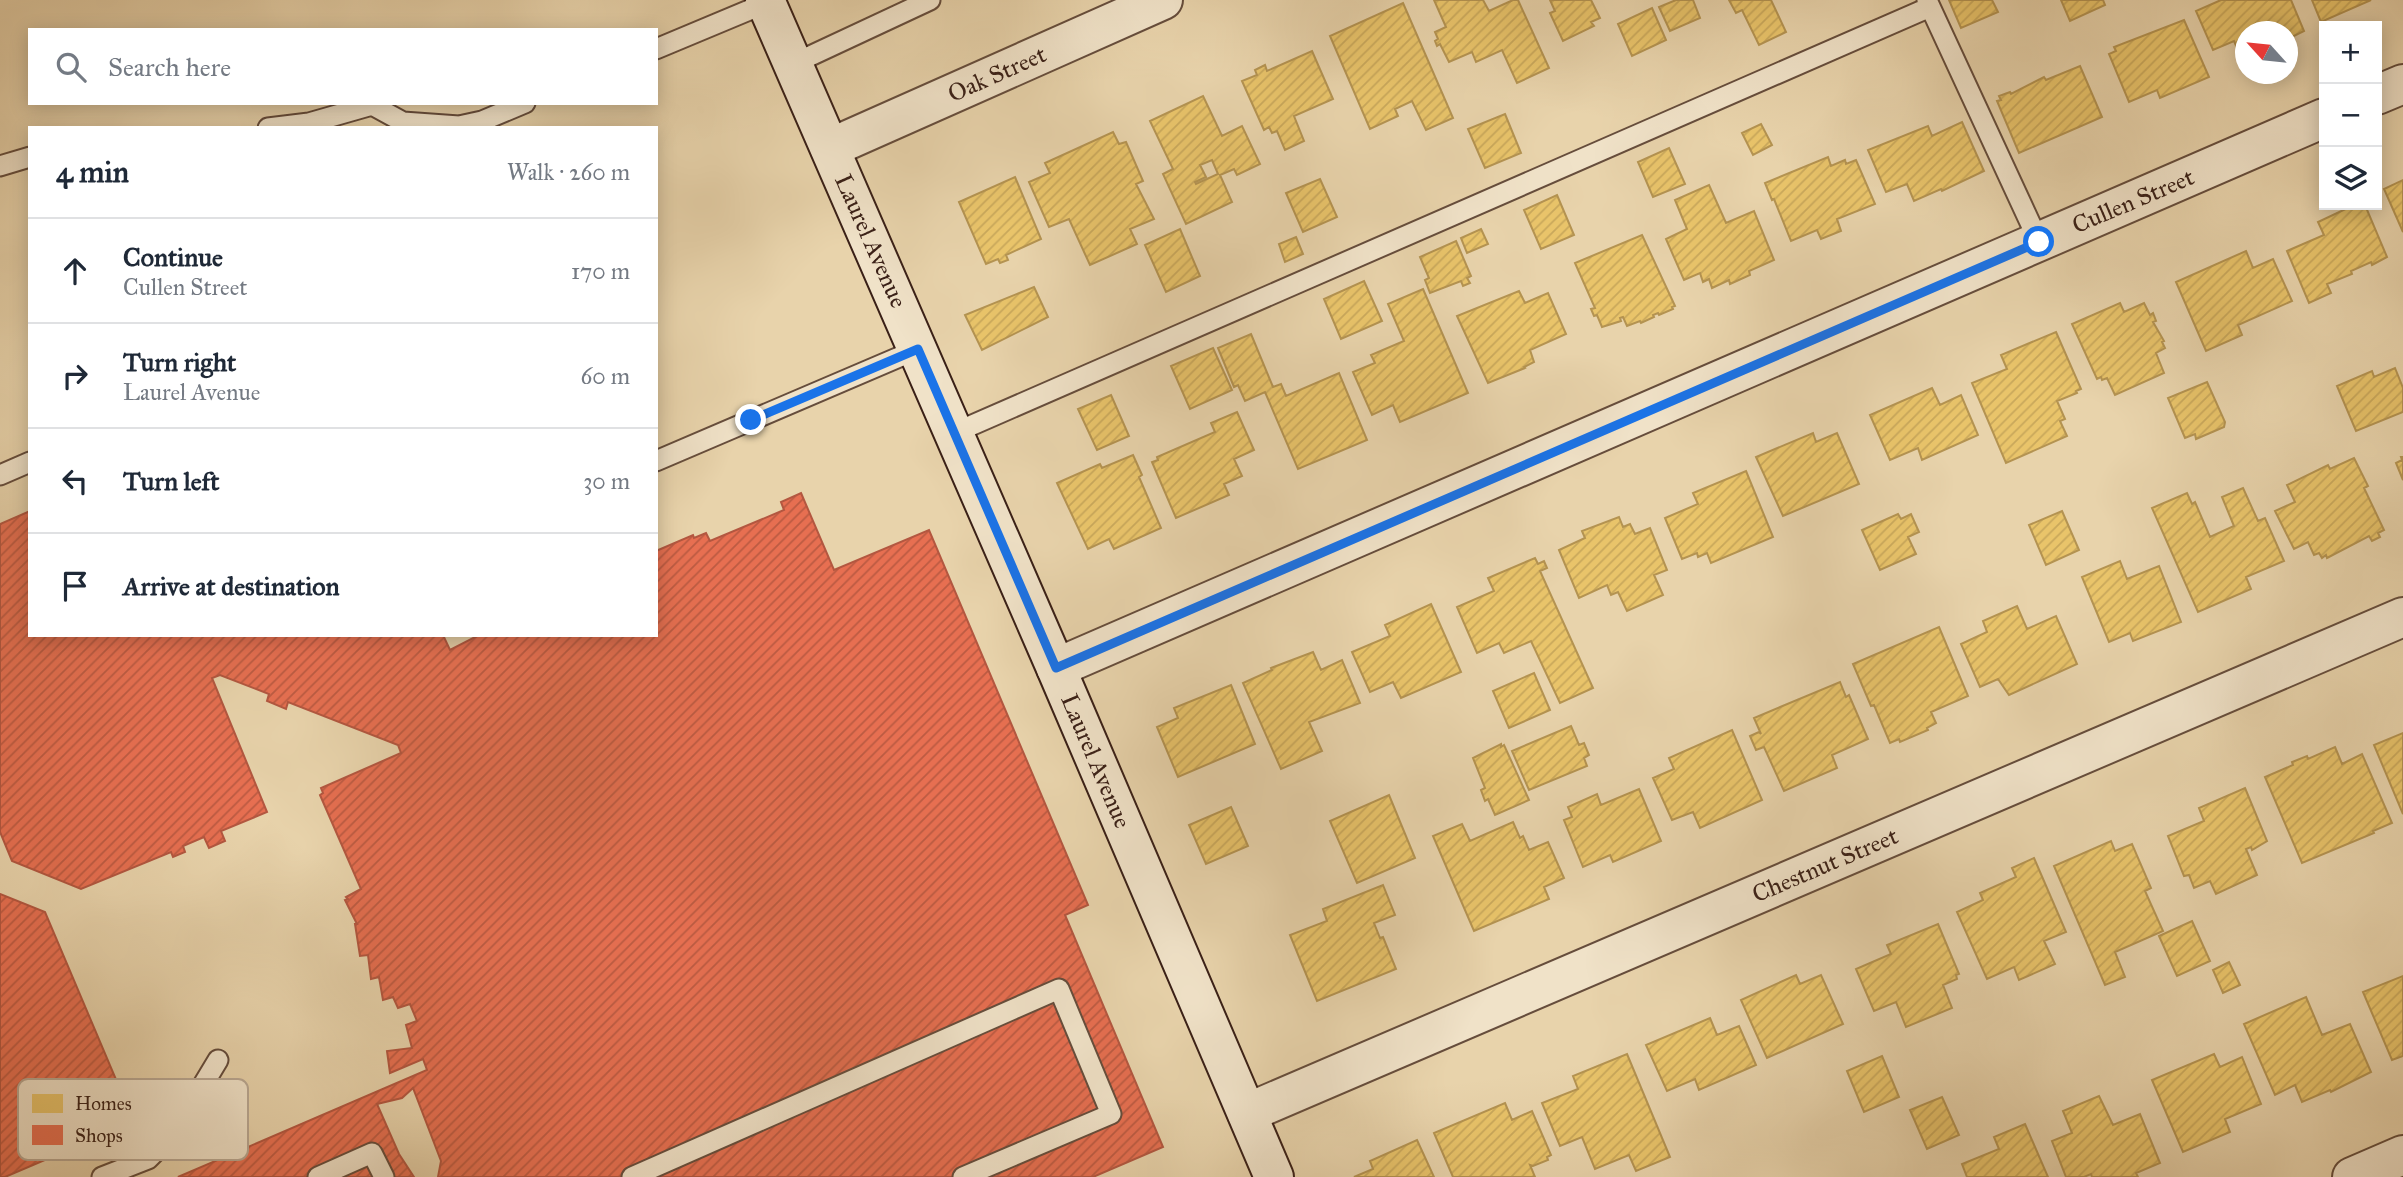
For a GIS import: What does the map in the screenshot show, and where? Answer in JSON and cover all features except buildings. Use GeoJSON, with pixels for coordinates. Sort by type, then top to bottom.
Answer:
{"type":"FeatureCollection","features":[{"type":"Feature","properties":{"kind":"street","name":"Oak Street"},"geometry":{"type":"LineString","coordinates":[[830,148],[1163,0]]}},
{"type":"Feature","properties":{"kind":"street","name":"Laurel Avenue"},"geometry":{"type":"LineString","coordinates":[[765,2],[1056,668],[1272,1176]]}},
{"type":"Feature","properties":{"kind":"street"},"geometry":{"type":"LineString","coordinates":[[2382,93],[2403,84]]}},
{"type":"Feature","properties":{"kind":"street","name":"Cullen Street"},"geometry":{"type":"LineString","coordinates":[[1056,668],[2319,120]]}},
{"type":"Feature","properties":{"kind":"street","name":"Chestnut Street"},"geometry":{"type":"LineString","coordinates":[[1247,1113],[2403,617]]}},
{"type":"Feature","properties":{"kind":"street"},"geometry":{"type":"LineString","coordinates":[[2352,1177],[2403,1155]]}},
{"type":"Feature","properties":{"kind":"lane"},"geometry":{"type":"LineString","coordinates":[[793,64],[930,0]]}},
{"type":"Feature","properties":{"kind":"lane"},"geometry":{"type":"LineString","coordinates":[[658,48],[765,2]]}},
{"type":"Feature","properties":{"kind":"lane"},"geometry":{"type":"LineString","coordinates":[[954,433],[1928,3],[2039,242]]}},
{"type":"Feature","properties":{"kind":"lane"},"geometry":{"type":"LineString","coordinates":[[284,126],[309,123],[372,105],[404,122],[459,126],[482,121],[520,105]]}},
{"type":"Feature","properties":{"kind":"lane"},"geometry":{"type":"LineString","coordinates":[[0,166],[28,159]]}},
{"type":"Feature","properties":{"kind":"lane"},"geometry":{"type":"LineString","coordinates":[[658,460],[918,349]]}},
{"type":"Feature","properties":{"kind":"lane"},"geometry":{"type":"LineString","coordinates":[[0,475],[28,463]]}},
{"type":"Feature","properties":{"kind":"lane"},"geometry":{"type":"LineString","coordinates":[[632,1177],[1059,989],[1111,1114],[963,1177]]}},
{"type":"Feature","properties":{"kind":"lane"},"geometry":{"type":"LineString","coordinates":[[207,1079],[218,1060]]}},
{"type":"Feature","properties":{"kind":"lane"},"geometry":{"type":"LineString","coordinates":[[318,1177],[372,1153],[384,1177]]}},
{"type":"Feature","properties":{"kind":"lane"},"geometry":{"type":"LineString","coordinates":[[102,1177],[143,1160]]}},
{"type":"Feature","properties":{"kind":"route"},"geometry":{"type":"LineString","coordinates":[[751,420],[918,349],[1056,668],[2039,242]]}}]}
